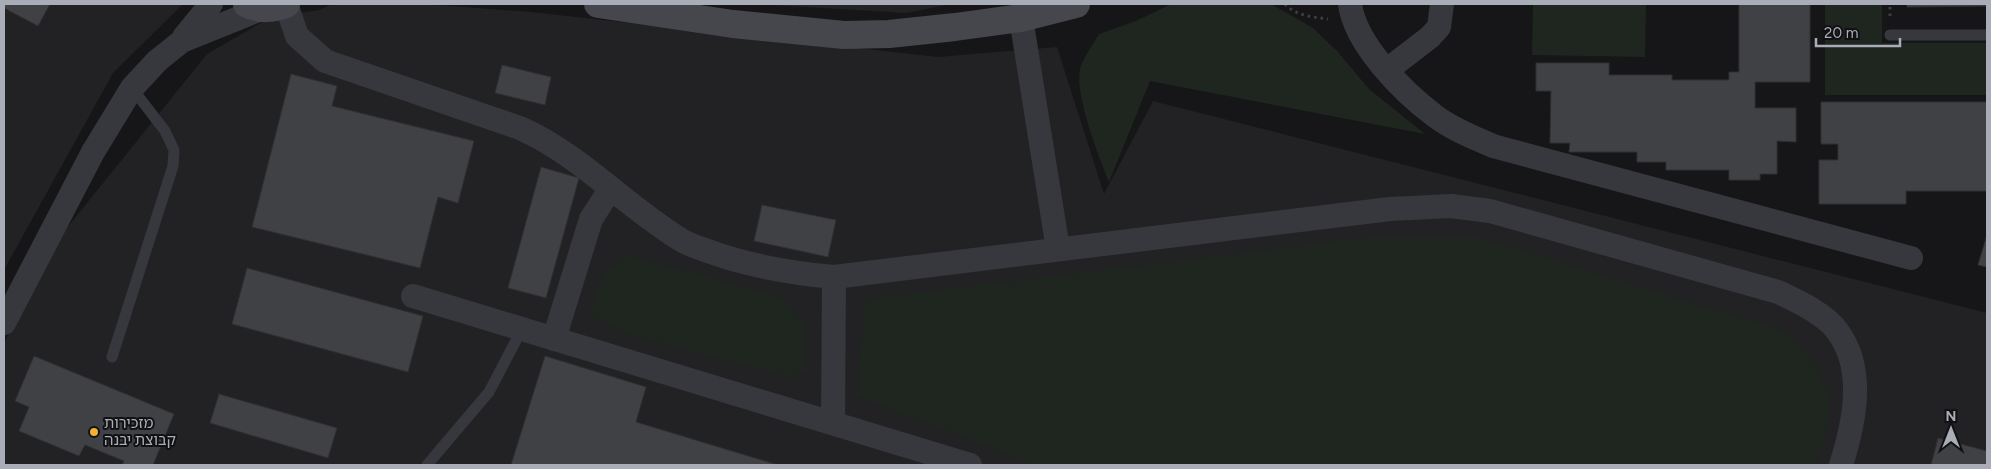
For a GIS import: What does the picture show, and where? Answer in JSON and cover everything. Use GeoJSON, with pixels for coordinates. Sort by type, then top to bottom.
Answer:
{"type":"FeatureCollection","features":[{"type":"Feature","properties":{"kind":"street"},"geometry":{"type":"LineString","coordinates":[[175,48],[212,4]]}},
{"type":"Feature","properties":{"kind":"street"},"geometry":{"type":"LineString","coordinates":[[598,4],[733,24],[844,36],[889,34],[1018,11],[1076,4]]}},
{"type":"Feature","properties":{"kind":"street"},"geometry":{"type":"LineString","coordinates":[[1387,70],[1430,37],[1439,27],[1442,4]]}},
{"type":"Feature","properties":{"kind":"street"},"geometry":{"type":"LineString","coordinates":[[4,323],[93,152],[132,88],[156,61],[182,42],[218,25],[270,5],[297,36],[325,61],[539,136],[581,164],[684,242],[730,259],[796,273],[834,277],[1390,209],[1451,206],[1490,211],[1778,292],[1811,308],[1838,330],[1850,352],[1855,384],[1854,415],[1841,465]]}},
{"type":"Feature","properties":{"kind":"street"},"geometry":{"type":"LineString","coordinates":[[1018,11],[1058,249]]}},
{"type":"Feature","properties":{"kind":"street"},"geometry":{"type":"LineString","coordinates":[[1353,13],[1362,39],[1387,70],[1410,94],[1435,116],[1493,146],[1911,258]]}},
{"type":"Feature","properties":{"kind":"street"},"geometry":{"type":"LineString","coordinates":[[554,339],[591,219],[612,188]]}},
{"type":"Feature","properties":{"kind":"street"},"geometry":{"type":"LineString","coordinates":[[833,423],[834,277]]}},
{"type":"Feature","properties":{"kind":"street"},"geometry":{"type":"LineString","coordinates":[[413,296],[970,465]]}},
{"type":"Feature","properties":{"kind":"lane"},"geometry":{"type":"LineString","coordinates":[[1890,34],[1987,35]]}},
{"type":"Feature","properties":{"kind":"lane"},"geometry":{"type":"LineString","coordinates":[[112,357],[173,166],[174,150],[165,131],[132,88]]}},
{"type":"Feature","properties":{"kind":"lane"},"geometry":{"type":"LineString","coordinates":[[427,465],[489,392],[522,329]]}},
{"type":"Feature","properties":{"kind":"path"},"geometry":{"type":"LineString","coordinates":[[1285,4],[1290,10],[1306,16],[1353,13]]}},
{"type":"Feature","properties":{"kind":"shaded area"},"geometry":{"type":"Polygon","coordinates":[[[4,4],[183,4],[113,73],[4,270],[4,4]]]}},
{"type":"Feature","properties":{"kind":"shaded area"},"geometry":{"type":"Polygon","coordinates":[[[332,4],[423,4],[531,12],[938,57],[1057,47],[1104,194],[1153,101],[1987,313],[1987,465],[4,465],[4,343],[66,229],[207,54],[271,17],[319,10],[332,4]]]}},
{"type":"Feature","properties":{"kind":"shaded area"},"geometry":{"type":"Polygon","coordinates":[[[753,4],[952,4],[906,13],[753,4]]]}},
{"type":"Feature","properties":{"kind":"shaded area"},"geometry":{"type":"Polygon","coordinates":[[[1171,4],[1271,4],[1313,28],[1338,52],[1369,89],[1425,134],[1150,81],[1109,182],[1093,141],[1083,106],[1079,76],[1081,65],[1099,34],[1136,21],[1171,4]]]}},
{"type":"Feature","properties":{"kind":"shaded area"},"geometry":{"type":"Polygon","coordinates":[[[1533,4],[1646,4],[1645,57],[1532,55],[1533,4]]]}},
{"type":"Feature","properties":{"kind":"shaded area"},"geometry":{"type":"Polygon","coordinates":[[[1825,4],[1882,4],[1882,43],[1987,43],[1987,95],[1825,95],[1825,4]]]}},
{"type":"Feature","properties":{"kind":"shaded area"},"geometry":{"type":"Polygon","coordinates":[[[1363,238],[1482,238],[1783,331],[1813,360],[1828,391],[1828,421],[1815,465],[1035,465],[857,396],[865,304],[880,297],[1363,238]]]}},
{"type":"Feature","properties":{"kind":"shaded area"},"geometry":{"type":"Polygon","coordinates":[[[629,255],[777,296],[796,312],[805,327],[807,346],[806,370],[791,378],[630,335],[593,317],[593,300],[604,272],[629,255]]]}},
{"type":"Feature","properties":{"kind":"building"},"geometry":{"type":"Polygon","coordinates":[[[4,4],[50,4],[38,26],[4,8],[4,4]]]}},
{"type":"Feature","properties":{"kind":"building"},"geometry":{"type":"Polygon","coordinates":[[[1739,4],[1810,4],[1810,82],[1755,82],[1755,108],[1796,108],[1796,142],[1777,141],[1777,174],[1760,174],[1760,180],[1729,180],[1729,170],[1666,170],[1666,162],[1637,162],[1637,152],[1569,152],[1570,143],[1550,143],[1551,91],[1536,91],[1536,63],[1609,63],[1609,75],[1672,75],[1672,80],[1729,80],[1729,72],[1739,72],[1739,4]]]}},
{"type":"Feature","properties":{"kind":"building"},"geometry":{"type":"Polygon","coordinates":[[[1907,4],[1987,4],[1987,6],[1907,7],[1907,4]]]}},
{"type":"Feature","properties":{"kind":"building"},"geometry":{"type":"Polygon","coordinates":[[[502,65],[551,77],[545,105],[495,93],[502,65]]]}},
{"type":"Feature","properties":{"kind":"building"},"geometry":{"type":"Polygon","coordinates":[[[291,74],[337,86],[332,106],[474,141],[458,203],[438,197],[420,268],[252,227],[291,74]]]}},
{"type":"Feature","properties":{"kind":"building"},"geometry":{"type":"Polygon","coordinates":[[[1821,102],[1987,102],[1987,191],[1906,191],[1906,204],[1819,204],[1819,160],[1838,160],[1838,144],[1821,144],[1821,102]]]}},
{"type":"Feature","properties":{"kind":"building"},"geometry":{"type":"Polygon","coordinates":[[[541,167],[579,178],[546,298],[508,288],[541,167]]]}},
{"type":"Feature","properties":{"kind":"building"},"geometry":{"type":"Polygon","coordinates":[[[762,205],[836,220],[828,257],[754,241],[762,205]]]}},
{"type":"Feature","properties":{"kind":"building"},"geometry":{"type":"Polygon","coordinates":[[[1987,235],[1987,267],[1978,265],[1987,235]]]}},
{"type":"Feature","properties":{"kind":"building"},"geometry":{"type":"Polygon","coordinates":[[[247,268],[423,316],[408,372],[232,324],[247,268]]]}},
{"type":"Feature","properties":{"kind":"building"},"geometry":{"type":"Polygon","coordinates":[[[34,356],[174,414],[153,465],[122,465],[124,461],[85,445],[79,456],[19,431],[29,407],[15,401],[34,356]]]}},
{"type":"Feature","properties":{"kind":"building"},"geometry":{"type":"Polygon","coordinates":[[[545,356],[646,387],[636,422],[778,465],[511,465],[545,356]]]}},
{"type":"Feature","properties":{"kind":"building"},"geometry":{"type":"Polygon","coordinates":[[[219,394],[337,428],[328,458],[210,423],[219,394]]]}},
{"type":"Feature","properties":{"kind":"building"},"geometry":{"type":"Polygon","coordinates":[[[1938,438],[1987,451],[1987,465],[1931,465],[1938,438]]]}},
{"type":"Feature","properties":{"kind":"place","name":"מזכירות קבוצת יבנה"},"geometry":{"type":"Point","coordinates":[94,432]}}]}
